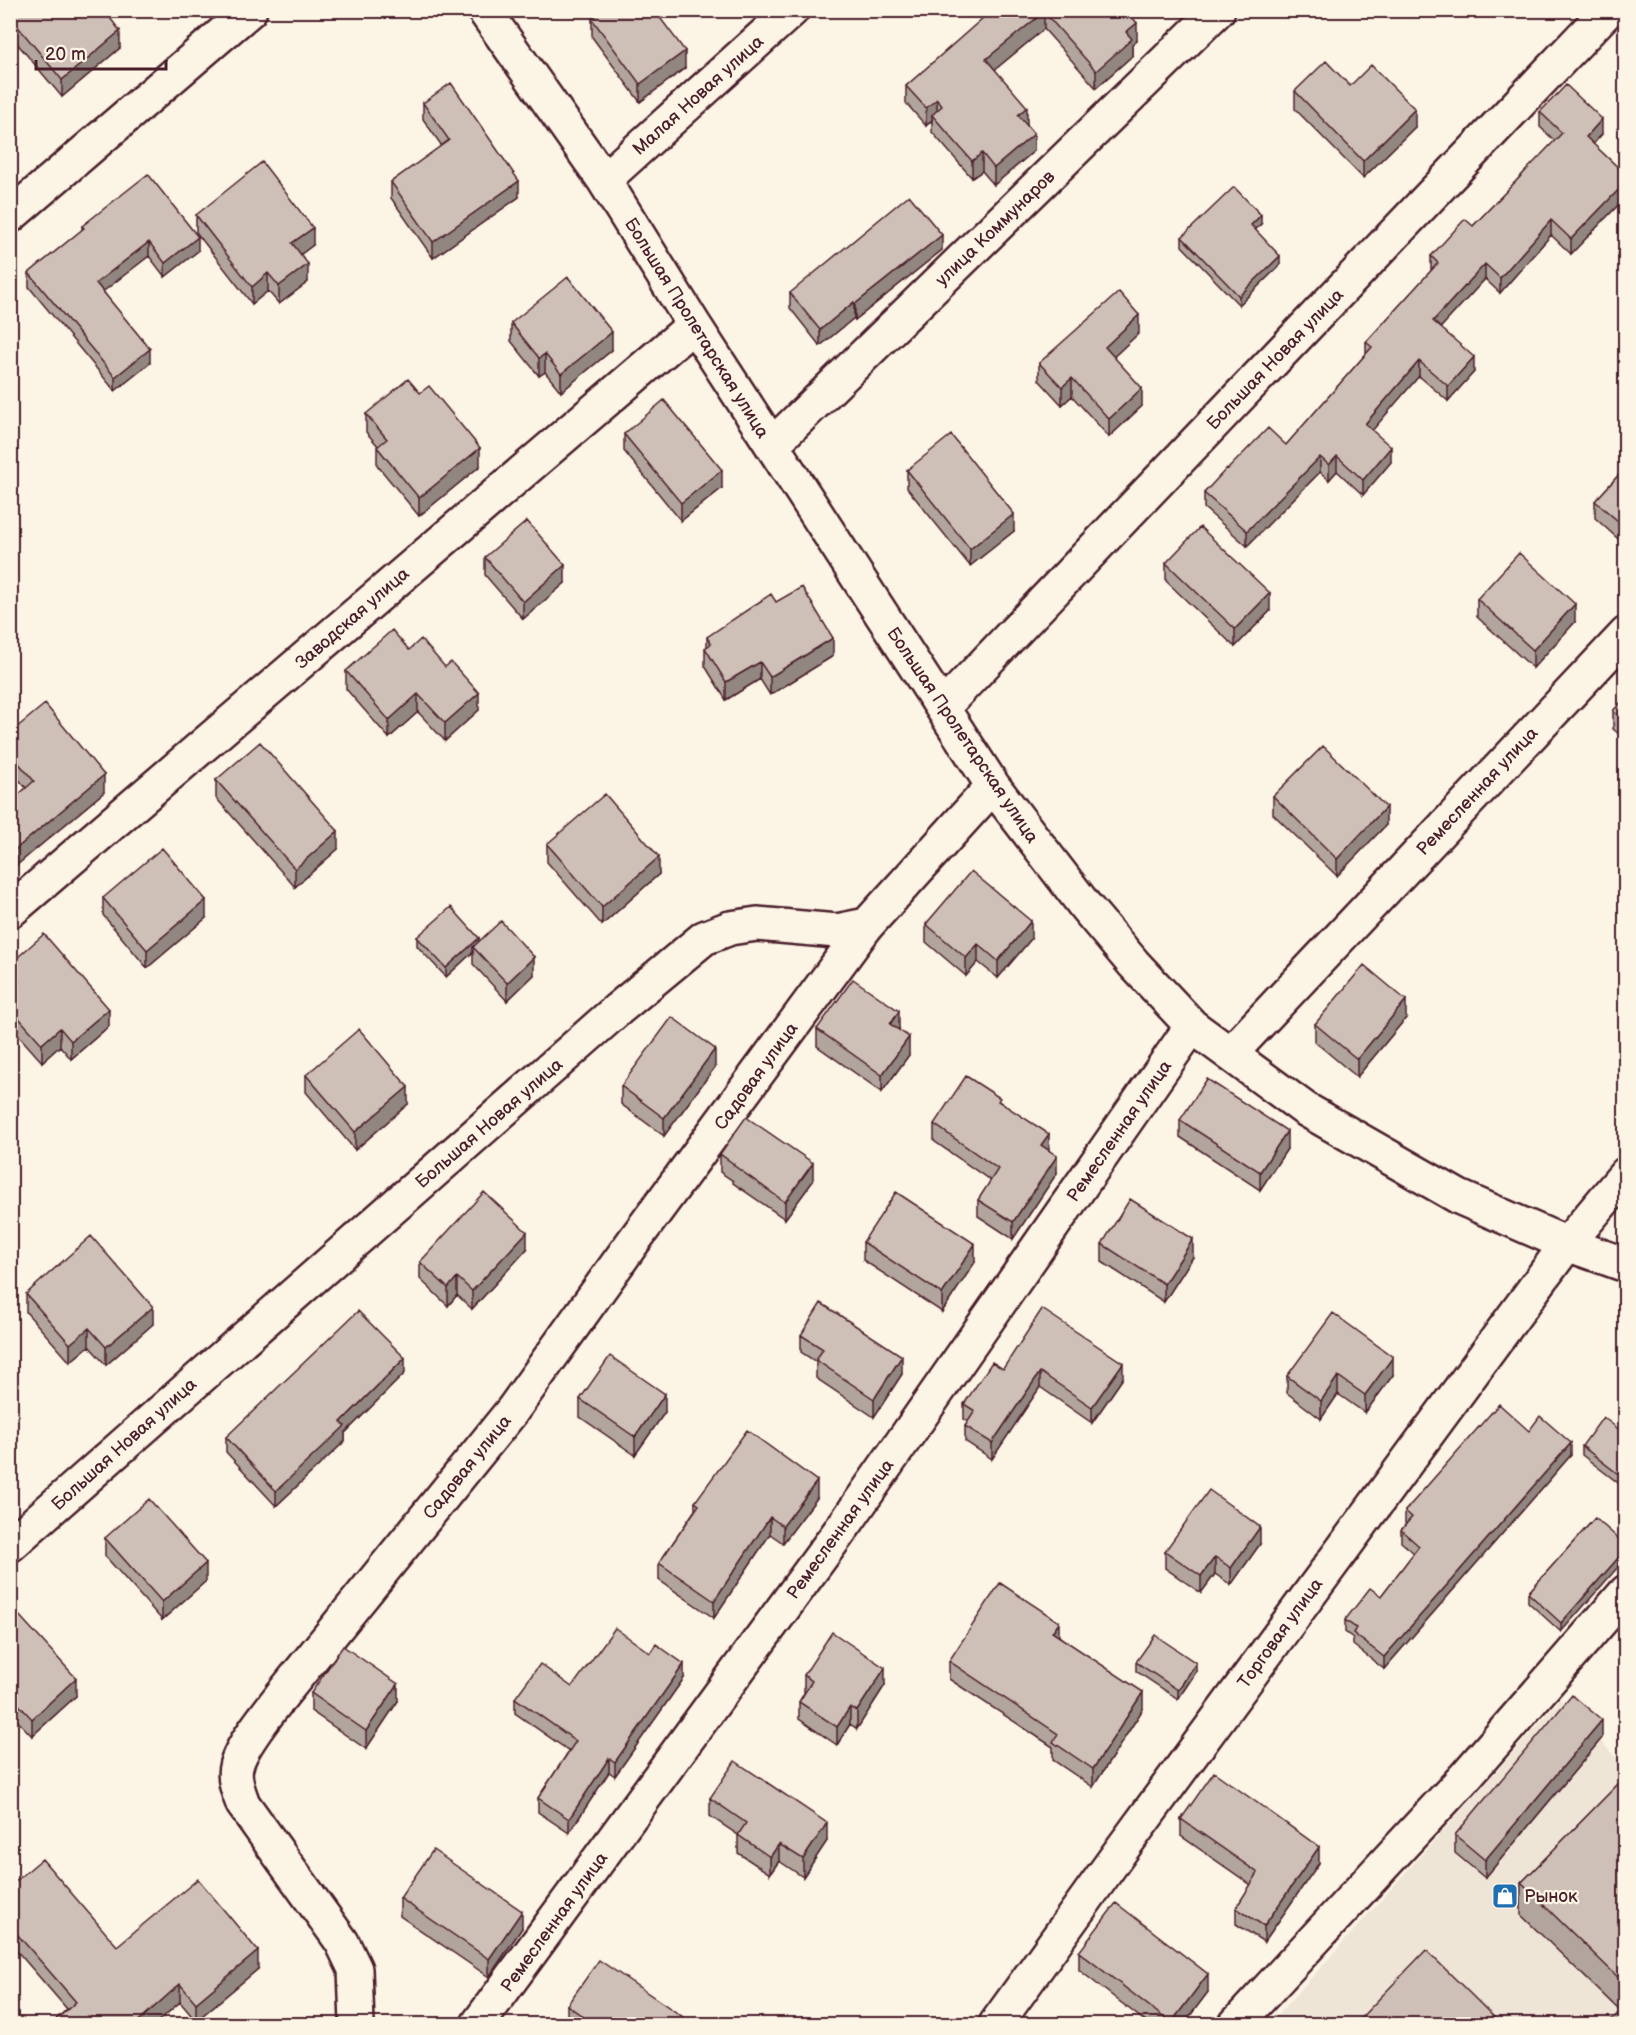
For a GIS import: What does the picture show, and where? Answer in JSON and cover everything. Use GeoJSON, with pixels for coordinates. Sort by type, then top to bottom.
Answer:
{"type":"FeatureCollection","features":[{"type":"Feature","properties":{"kind":"street"},"geometry":{"type":"LineString","coordinates":[[10,216],[250,10]]}},
{"type":"Feature","properties":{"kind":"street","name":"Большая Пролетарская улица"},"geometry":{"type":"LineString","coordinates":[[484,10],[604,180],[694,325],[993,786],[1085,906],[1134,964],[1192,1026],[1305,1109],[1459,1197],[1567,1244],[1626,1265]]}},
{"type":"Feature","properties":{"kind":"street","name":"Малая Новая улица"},"geometry":{"type":"LineString","coordinates":[[604,180],[792,10]]}},
{"type":"Feature","properties":{"kind":"street","name":"улица Коммунаров"},"geometry":{"type":"LineString","coordinates":[[772,445],[1218,10]]}},
{"type":"Feature","properties":{"kind":"street","name":"Большая Новая улица"},"geometry":{"type":"LineString","coordinates":[[943,707],[1608,10]]}},
{"type":"Feature","properties":{"kind":"street","name":"Заводская улица"},"geometry":{"type":"LineString","coordinates":[[10,910],[694,325]]}},
{"type":"Feature","properties":{"kind":"street","name":"Ремесленная улица"},"geometry":{"type":"LineString","coordinates":[[1230,1053],[1626,634]]}},
{"type":"Feature","properties":{"kind":"street"},"geometry":{"type":"LineString","coordinates":[[867,925],[993,786]]}},
{"type":"Feature","properties":{"kind":"street","name":"Большая Новая улица"},"geometry":{"type":"LineString","coordinates":[[10,1545],[608,1018],[704,938],[730,928],[758,924],[837,931],[867,925]]}},
{"type":"Feature","properties":{"kind":"street","name":"Садовая улица"},"geometry":{"type":"LineString","coordinates":[[357,2025],[355,1969],[342,1942],[243,1804],[237,1787],[236,1767],[250,1738],[285,1691],[512,1411],[633,1242],[867,925]]}},
{"type":"Feature","properties":{"kind":"street","name":"Ремесленная улица"},"geometry":{"type":"LineString","coordinates":[[478,2025],[848,1520],[1192,1026]]}},
{"type":"Feature","properties":{"kind":"street","name":"Торговая улица"},"geometry":{"type":"LineString","coordinates":[[996,2025],[1122,1849],[1567,1244],[1626,1174]]}},
{"type":"Feature","properties":{"kind":"street"},"geometry":{"type":"LineString","coordinates":[[1236,2025],[1464,1778],[1626,1592]]}},
{"type":"Feature","properties":{"kind":"shaded area","name":"Рынок"},"geometry":{"type":"Polygon","coordinates":[[[1561,1699],[1625,1767],[1625,2024],[1270,2024],[1561,1699]]]}},
{"type":"Feature","properties":{"kind":"building"},"geometry":{"type":"Polygon","coordinates":[[[10,10],[104,10],[120,31],[62,80],[10,17],[10,10]]]}},
{"type":"Feature","properties":{"kind":"building"},"geometry":{"type":"Polygon","coordinates":[[[604,10],[644,10],[648,15],[655,11],[685,51],[640,84],[592,19],[604,10]]]}},
{"type":"Feature","properties":{"kind":"building"},"geometry":{"type":"Polygon","coordinates":[[[992,10],[1126,10],[1137,23],[1126,32],[1132,39],[1096,71],[1044,12],[986,59],[1027,107],[1018,115],[1034,134],[994,168],[982,153],[972,161],[932,115],[942,106],[937,99],[926,108],[906,86],[992,10]]]}},
{"type":"Feature","properties":{"kind":"building"},"geometry":{"type":"Polygon","coordinates":[[[1326,61],[1350,86],[1371,65],[1415,109],[1363,161],[1295,91],[1326,61]]]}},
{"type":"Feature","properties":{"kind":"building"},"geometry":{"type":"Polygon","coordinates":[[[451,83],[519,181],[433,242],[391,182],[449,140],[423,103],[451,83]]]}},
{"type":"Feature","properties":{"kind":"building"},"geometry":{"type":"Polygon","coordinates":[[[1566,85],[1602,119],[1586,137],[1626,175],[1626,182],[1571,239],[1551,220],[1500,278],[1485,264],[1433,321],[1474,357],[1448,386],[1419,361],[1365,424],[1391,447],[1363,480],[1337,456],[1329,465],[1320,457],[1247,531],[1204,493],[1268,428],[1286,445],[1372,347],[1366,342],[1438,263],[1431,256],[1465,219],[1473,226],[1562,133],[1540,112],[1566,85]]]}},
{"type":"Feature","properties":{"kind":"building"},"geometry":{"type":"Polygon","coordinates":[[[262,162],[313,228],[292,243],[308,264],[279,286],[268,273],[252,287],[196,215],[262,162]]]}},
{"type":"Feature","properties":{"kind":"building"},"geometry":{"type":"Polygon","coordinates":[[[148,174],[198,237],[165,263],[149,242],[96,283],[150,349],[115,377],[29,273],[84,228],[82,226],[148,174]]]}},
{"type":"Feature","properties":{"kind":"building"},"geometry":{"type":"Polygon","coordinates":[[[1234,187],[1261,215],[1251,225],[1280,256],[1239,296],[1182,237],[1234,187]]]}},
{"type":"Feature","properties":{"kind":"building"},"geometry":{"type":"Polygon","coordinates":[[[909,195],[942,235],[820,330],[790,293],[909,195]]]}},
{"type":"Feature","properties":{"kind":"building"},"geometry":{"type":"Polygon","coordinates":[[[568,277],[612,332],[561,374],[545,354],[539,358],[511,323],[568,277]]]}},
{"type":"Feature","properties":{"kind":"building"},"geometry":{"type":"Polygon","coordinates":[[[1119,292],[1139,315],[1105,347],[1142,388],[1109,419],[1072,378],[1062,387],[1039,363],[1119,292]]]}},
{"type":"Feature","properties":{"kind":"building"},"geometry":{"type":"Polygon","coordinates":[[[408,379],[420,393],[429,386],[480,448],[419,498],[377,447],[387,439],[366,414],[408,379]]]}},
{"type":"Feature","properties":{"kind":"building"},"geometry":{"type":"Polygon","coordinates":[[[664,400],[722,470],[681,503],[624,434],[664,400]]]}},
{"type":"Feature","properties":{"kind":"building"},"geometry":{"type":"Polygon","coordinates":[[[951,435],[1014,514],[970,549],[907,470],[951,435]]]}},
{"type":"Feature","properties":{"kind":"building"},"geometry":{"type":"Polygon","coordinates":[[[1626,467],[1626,528],[1595,501],[1626,467]]]}},
{"type":"Feature","properties":{"kind":"building"},"geometry":{"type":"Polygon","coordinates":[[[527,521],[565,565],[523,602],[485,557],[527,521]]]}},
{"type":"Feature","properties":{"kind":"building"},"geometry":{"type":"Polygon","coordinates":[[[1200,527],[1270,593],[1235,629],[1166,563],[1200,527]]]}},
{"type":"Feature","properties":{"kind":"building"},"geometry":{"type":"Polygon","coordinates":[[[1519,553],[1575,604],[1533,650],[1477,599],[1519,553]]]}},
{"type":"Feature","properties":{"kind":"building"},"geometry":{"type":"Polygon","coordinates":[[[802,587],[833,638],[770,677],[760,662],[726,682],[705,648],[711,644],[707,637],[771,594],[776,602],[802,587]]]}},
{"type":"Feature","properties":{"kind":"building"},"geometry":{"type":"Polygon","coordinates":[[[392,630],[409,650],[421,639],[445,667],[451,662],[479,693],[445,723],[418,694],[389,720],[346,671],[392,630]]]}},
{"type":"Feature","properties":{"kind":"building"},"geometry":{"type":"Polygon","coordinates":[[[1626,697],[1626,722],[1613,711],[1626,697]]]}},
{"type":"Feature","properties":{"kind":"building"},"geometry":{"type":"Polygon","coordinates":[[[45,704],[104,775],[11,853],[10,802],[34,781],[10,753],[10,733],[45,704]]]}},
{"type":"Feature","properties":{"kind":"building"},"geometry":{"type":"Polygon","coordinates":[[[260,742],[338,831],[295,869],[216,780],[260,742]]]}},
{"type":"Feature","properties":{"kind":"building"},"geometry":{"type":"Polygon","coordinates":[[[1323,746],[1386,807],[1337,859],[1273,796],[1323,746]]]}},
{"type":"Feature","properties":{"kind":"building"},"geometry":{"type":"Polygon","coordinates":[[[1626,748],[1626,758],[1621,753],[1626,748]]]}},
{"type":"Feature","properties":{"kind":"building"},"geometry":{"type":"Polygon","coordinates":[[[605,794],[659,857],[602,907],[547,844],[605,794]]]}},
{"type":"Feature","properties":{"kind":"building"},"geometry":{"type":"Polygon","coordinates":[[[162,848],[206,900],[147,950],[103,898],[162,848]]]}},
{"type":"Feature","properties":{"kind":"building"},"geometry":{"type":"Polygon","coordinates":[[[971,871],[1031,921],[998,961],[978,944],[966,958],[926,924],[971,871]]]}},
{"type":"Feature","properties":{"kind":"building"},"geometry":{"type":"Polygon","coordinates":[[[451,907],[479,938],[446,968],[417,937],[451,907]]]}},
{"type":"Feature","properties":{"kind":"building"},"geometry":{"type":"Polygon","coordinates":[[[501,921],[534,957],[507,983],[473,947],[501,921]]]}},
{"type":"Feature","properties":{"kind":"building"},"geometry":{"type":"Polygon","coordinates":[[[44,934],[109,1009],[71,1041],[60,1028],[42,1044],[10,1008],[10,990],[19,982],[10,972],[10,964],[44,934]]]}},
{"type":"Feature","properties":{"kind":"building"},"geometry":{"type":"Polygon","coordinates":[[[1364,965],[1406,1000],[1357,1059],[1315,1024],[1364,965]]]}},
{"type":"Feature","properties":{"kind":"building"},"geometry":{"type":"Polygon","coordinates":[[[853,979],[899,1011],[890,1024],[909,1037],[882,1075],[817,1029],[853,979]]]}},
{"type":"Feature","properties":{"kind":"building"},"geometry":{"type":"Polygon","coordinates":[[[672,1017],[715,1049],[664,1118],[621,1086],[672,1017]]]}},
{"type":"Feature","properties":{"kind":"building"},"geometry":{"type":"Polygon","coordinates":[[[359,1029],[408,1087],[355,1132],[306,1075],[359,1029]]]}},
{"type":"Feature","properties":{"kind":"building"},"geometry":{"type":"Polygon","coordinates":[[[966,1076],[1000,1098],[998,1101],[1049,1134],[1041,1145],[1057,1156],[1013,1222],[978,1200],[998,1169],[934,1124],[966,1076]]]}},
{"type":"Feature","properties":{"kind":"building"},"geometry":{"type":"Polygon","coordinates":[[[1207,1079],[1287,1131],[1260,1172],[1180,1120],[1207,1079]]]}},
{"type":"Feature","properties":{"kind":"building"},"geometry":{"type":"Polygon","coordinates":[[[746,1117],[813,1163],[785,1202],[720,1154],[746,1117]]]}},
{"type":"Feature","properties":{"kind":"building"},"geometry":{"type":"Polygon","coordinates":[[[484,1192],[527,1232],[472,1291],[457,1277],[448,1288],[420,1262],[484,1192]]]}},
{"type":"Feature","properties":{"kind":"building"},"geometry":{"type":"Polygon","coordinates":[[[896,1192],[975,1244],[942,1294],[863,1242],[896,1192]]]}},
{"type":"Feature","properties":{"kind":"building"},"geometry":{"type":"Polygon","coordinates":[[[1130,1199],[1193,1239],[1164,1284],[1102,1244],[1130,1199]]]}},
{"type":"Feature","properties":{"kind":"building"},"geometry":{"type":"Polygon","coordinates":[[[91,1236],[153,1307],[106,1347],[89,1328],[70,1344],[26,1294],[91,1236]]]}},
{"type":"Feature","properties":{"kind":"building"},"geometry":{"type":"Polygon","coordinates":[[[821,1303],[902,1356],[874,1399],[816,1360],[823,1349],[801,1335],[821,1303]]]}},
{"type":"Feature","properties":{"kind":"building"},"geometry":{"type":"Polygon","coordinates":[[[1042,1309],[1123,1363],[1092,1407],[1040,1372],[992,1443],[965,1426],[975,1411],[964,1404],[992,1362],[1003,1369],[1042,1309]]]}},
{"type":"Feature","properties":{"kind":"building"},"geometry":{"type":"Polygon","coordinates":[[[358,1311],[405,1358],[341,1422],[345,1426],[276,1491],[226,1437],[358,1311]]]}},
{"type":"Feature","properties":{"kind":"building"},"geometry":{"type":"Polygon","coordinates":[[[1333,1313],[1393,1357],[1365,1395],[1338,1376],[1321,1401],[1287,1376],[1333,1313]]]}},
{"type":"Feature","properties":{"kind":"building"},"geometry":{"type":"Polygon","coordinates":[[[610,1356],[665,1394],[635,1437],[580,1399],[610,1356]]]}},
{"type":"Feature","properties":{"kind":"building"},"geometry":{"type":"Polygon","coordinates":[[[1499,1404],[1529,1431],[1540,1416],[1571,1443],[1384,1657],[1353,1633],[1356,1628],[1345,1620],[1370,1588],[1381,1596],[1419,1546],[1401,1530],[1412,1517],[1405,1511],[1499,1404]]]}},
{"type":"Feature","properties":{"kind":"building"},"geometry":{"type":"Polygon","coordinates":[[[1603,1417],[1626,1435],[1626,1480],[1582,1446],[1603,1417]]]}},
{"type":"Feature","properties":{"kind":"building"},"geometry":{"type":"Polygon","coordinates":[[[747,1430],[817,1481],[783,1526],[770,1517],[714,1601],[659,1563],[699,1505],[695,1502],[747,1430]]]}},
{"type":"Feature","properties":{"kind":"building"},"geometry":{"type":"Polygon","coordinates":[[[1209,1490],[1260,1527],[1231,1568],[1215,1557],[1201,1576],[1165,1551],[1209,1490]]]}},
{"type":"Feature","properties":{"kind":"building"},"geometry":{"type":"Polygon","coordinates":[[[149,1499],[206,1563],[162,1602],[105,1538],[149,1499]]]}},
{"type":"Feature","properties":{"kind":"building"},"geometry":{"type":"Polygon","coordinates":[[[1595,1518],[1626,1545],[1626,1549],[1561,1623],[1528,1593],[1595,1518]]]}},
{"type":"Feature","properties":{"kind":"building"},"geometry":{"type":"Polygon","coordinates":[[[1000,1583],[1059,1622],[1052,1632],[1143,1692],[1093,1769],[1053,1742],[1058,1734],[949,1661],[1000,1583]]]}},
{"type":"Feature","properties":{"kind":"building"},"geometry":{"type":"Polygon","coordinates":[[[17,1613],[76,1678],[32,1719],[10,1695],[10,1619],[17,1613]]]}},
{"type":"Feature","properties":{"kind":"building"},"geometry":{"type":"Polygon","coordinates":[[[615,1628],[650,1653],[656,1644],[684,1664],[615,1762],[609,1758],[569,1819],[538,1798],[576,1741],[515,1698],[540,1664],[572,1687],[615,1628]]]}},
{"type":"Feature","properties":{"kind":"building"},"geometry":{"type":"Polygon","coordinates":[[[832,1632],[885,1668],[857,1711],[850,1707],[837,1727],[799,1702],[812,1681],[804,1675],[832,1632]]]}},
{"type":"Feature","properties":{"kind":"building"},"geometry":{"type":"Polygon","coordinates":[[[1155,1635],[1196,1663],[1178,1690],[1136,1662],[1155,1635]]]}},
{"type":"Feature","properties":{"kind":"building"},"geometry":{"type":"Polygon","coordinates":[[[343,1646],[398,1684],[366,1731],[311,1693],[343,1646]]]}},
{"type":"Feature","properties":{"kind":"building"},"geometry":{"type":"Polygon","coordinates":[[[1572,1695],[1602,1720],[1485,1860],[1455,1835],[1572,1695]]]}},
{"type":"Feature","properties":{"kind":"building"},"geometry":{"type":"Polygon","coordinates":[[[735,1761],[827,1823],[803,1859],[779,1844],[770,1857],[738,1835],[746,1823],[710,1798],[735,1761]]]}},
{"type":"Feature","properties":{"kind":"building"},"geometry":{"type":"Polygon","coordinates":[[[1214,1772],[1319,1847],[1264,1926],[1236,1908],[1258,1873],[1181,1819],[1214,1772]]]}},
{"type":"Feature","properties":{"kind":"building"},"geometry":{"type":"Polygon","coordinates":[[[1626,1776],[1626,1985],[1521,1883],[1626,1776]]]}},
{"type":"Feature","properties":{"kind":"building"},"geometry":{"type":"Polygon","coordinates":[[[433,1850],[522,1911],[489,1959],[400,1898],[433,1850]]]}},
{"type":"Feature","properties":{"kind":"building"},"geometry":{"type":"Polygon","coordinates":[[[42,1859],[117,1946],[198,1879],[258,1951],[196,2003],[180,1984],[134,2025],[50,2025],[76,2002],[10,1926],[10,1886],[42,1859]]]}},
{"type":"Feature","properties":{"kind":"building"},"geometry":{"type":"Polygon","coordinates":[[[1116,1903],[1208,1974],[1171,2023],[1079,1952],[1116,1903]]]}},
{"type":"Feature","properties":{"kind":"building"},"geometry":{"type":"Polygon","coordinates":[[[1426,1950],[1502,2025],[1354,2025],[1426,1950]]]}},
{"type":"Feature","properties":{"kind":"building"},"geometry":{"type":"Polygon","coordinates":[[[599,1960],[686,2019],[682,2025],[595,2025],[567,2005],[599,1960]]]}},
{"type":"Feature","properties":{"kind":"building"},"geometry":{"type":"Polygon","coordinates":[[[1626,2006],[1626,2025],[1606,2025],[1626,2006]]]}},
{"type":"Feature","properties":{"kind":"place","name":"Рынок"},"geometry":{"type":"Point","coordinates":[1505,1896]}}]}
